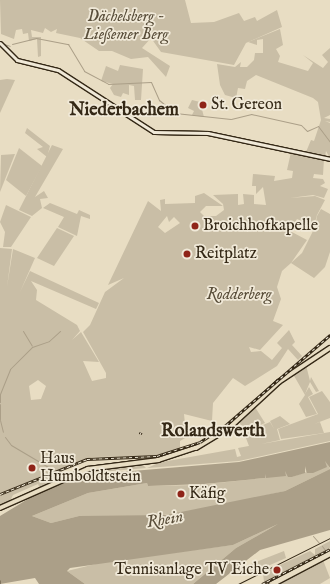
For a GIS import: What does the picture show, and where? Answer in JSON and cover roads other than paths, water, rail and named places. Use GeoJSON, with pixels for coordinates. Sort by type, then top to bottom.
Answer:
{"type":"FeatureCollection","features":[{"type":"Feature","properties":{"kind":"highway"},"geometry":{"type":"LineString","coordinates":[[271,584],[330,554]]}},
{"type":"Feature","properties":{"kind":"highway"},"geometry":{"type":"LineString","coordinates":[[274,584],[330,554]]}},
{"type":"Feature","properties":{"kind":"main road"},"geometry":{"type":"LineString","coordinates":[[0,43],[17,60],[58,70],[157,133],[186,131],[244,140],[330,159]]}},
{"type":"Feature","properties":{"kind":"main road"},"geometry":{"type":"LineString","coordinates":[[0,508],[61,480],[92,468],[158,460],[196,448],[222,433],[283,379],[330,348]]}},
{"type":"Feature","properties":{"kind":"water","name":"Rhein"},"geometry":{"type":"Polygon","coordinates":[[[330,442],[330,468],[325,461],[327,467],[313,473],[307,473],[305,466],[305,473],[292,477],[288,477],[285,471],[286,476],[266,478],[265,474],[265,478],[204,484],[148,486],[147,483],[88,493],[32,516],[51,523],[79,516],[166,515],[285,491],[330,469],[330,530],[260,550],[216,584],[193,584],[236,548],[278,524],[233,545],[70,568],[67,571],[85,584],[39,584],[35,578],[0,584],[0,516],[38,493],[85,475],[239,462],[330,442]]]}},
{"type":"Feature","properties":{"kind":"waterway"},"geometry":{"type":"LineString","coordinates":[[12,44],[36,38],[68,44],[84,71],[108,84],[151,82],[159,100],[175,113],[231,119],[251,114],[301,125],[307,131],[318,126],[330,142]]}},
{"type":"Feature","properties":{"kind":"waterway"},"geometry":{"type":"LineString","coordinates":[[4,44],[10,46]]}},
{"type":"Feature","properties":{"kind":"waterway"},"geometry":{"type":"LineString","coordinates":[[23,331],[32,346]]}},
{"type":"Feature","properties":{"kind":"waterway"},"geometry":{"type":"LineString","coordinates":[[0,394],[10,369],[32,347],[49,341],[60,331]]}},
{"type":"Feature","properties":{"kind":"waterway"},"geometry":{"type":"LineString","coordinates":[[0,394],[0,402]]}},
{"type":"Feature","properties":{"kind":"waterway"},"geometry":{"type":"LineString","coordinates":[[0,404],[0,419]]}},
{"type":"Feature","properties":{"kind":"waterway"},"geometry":{"type":"LineString","coordinates":[[0,420],[3,432]]}},
{"type":"Feature","properties":{"kind":"waterway"},"geometry":{"type":"LineString","coordinates":[[5,437],[11,445],[55,471]]}},
{"type":"Feature","properties":{"kind":"waterway"},"geometry":{"type":"LineString","coordinates":[[313,536],[319,543]]}},
{"type":"Feature","properties":{"kind":"waterway"},"geometry":{"type":"LineString","coordinates":[[322,546],[325,550]]}},
{"type":"Feature","properties":{"kind":"tram line"},"geometry":{"type":"LineString","coordinates":[[238,584],[330,538]]}},
{"type":"Feature","properties":{"kind":"railway"},"geometry":{"type":"LineString","coordinates":[[0,494],[87,459],[157,456],[200,442],[226,425],[330,335]]}},
{"type":"Feature","properties":{"kind":"railway"},"geometry":{"type":"LineString","coordinates":[[262,584],[330,549]]}},
{"type":"Feature","properties":{"kind":"place","name":"St. Gereon"},"geometry":{"type":"Point","coordinates":[203,105]}},
{"type":"Feature","properties":{"kind":"place","name":"Broichhofkapelle"},"geometry":{"type":"Point","coordinates":[195,226]}},
{"type":"Feature","properties":{"kind":"place","name":"Reitplatz"},"geometry":{"type":"Point","coordinates":[187,254]}},
{"type":"Feature","properties":{"kind":"place","name":"Haus Humboldtstein"},"geometry":{"type":"Point","coordinates":[32,468]}},
{"type":"Feature","properties":{"kind":"place","name":"Käfig"},"geometry":{"type":"Point","coordinates":[181,494]}},
{"type":"Feature","properties":{"kind":"place","name":"Tennisanlage TV Eiche"},"geometry":{"type":"Point","coordinates":[277,570]}},
{"type":"Feature","properties":{"kind":"district","name":"Niederbachem"},"geometry":{"type":"Point","coordinates":[124,111]}},
{"type":"Feature","properties":{"kind":"district","name":"Rolandswerth"},"geometry":{"type":"Point","coordinates":[213,432]}},
{"type":"Feature","properties":{"kind":"park label","name":"Dächelsberg - Ließemer Berg"},"geometry":{"type":"Point","coordinates":[126,26]}},
{"type":"Feature","properties":{"kind":"park label","name":"Rodderberg"},"geometry":{"type":"Point","coordinates":[239,295]}}]}
